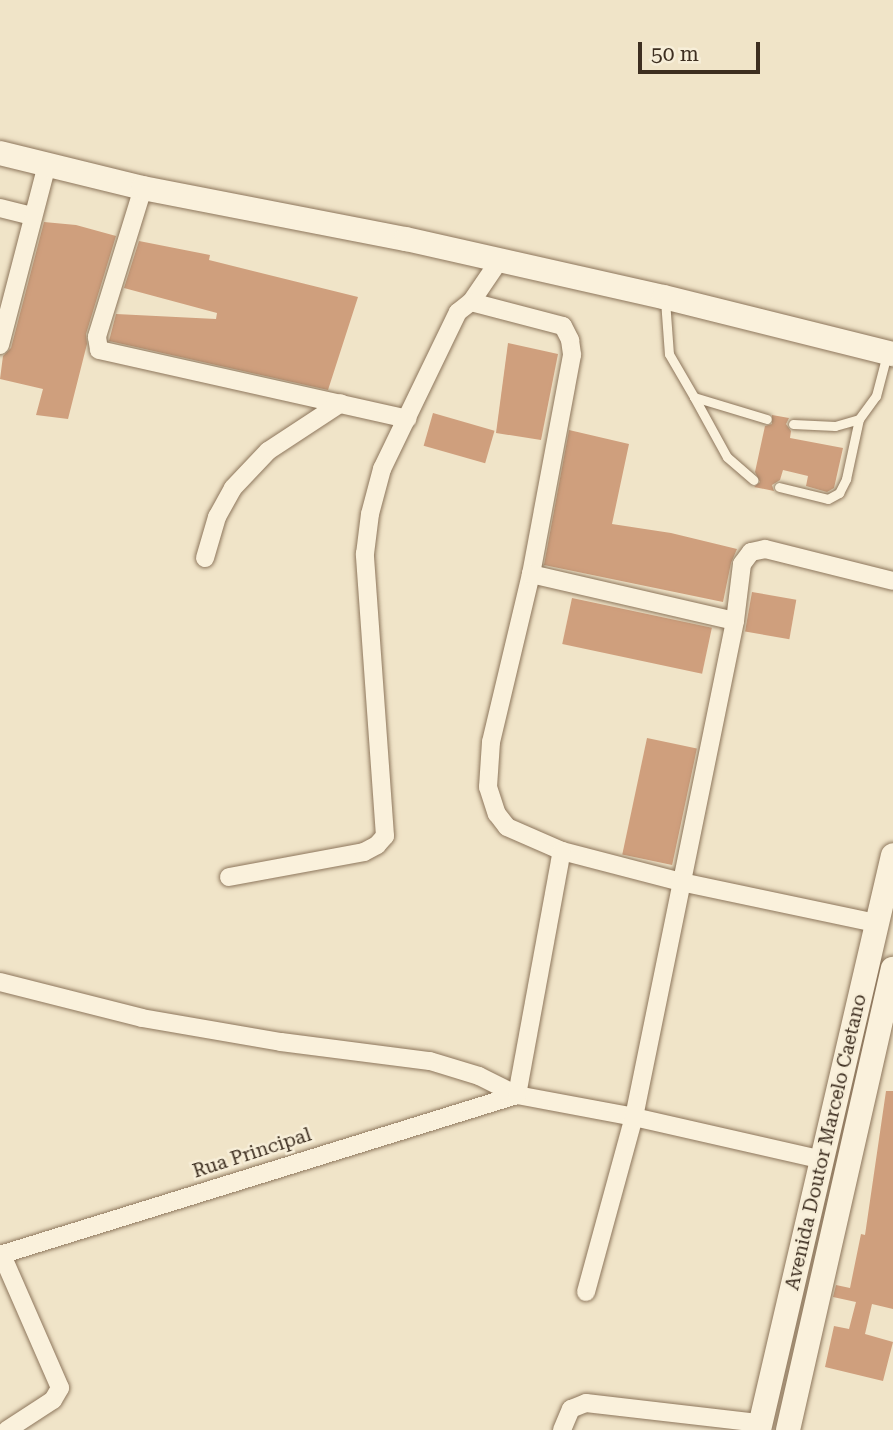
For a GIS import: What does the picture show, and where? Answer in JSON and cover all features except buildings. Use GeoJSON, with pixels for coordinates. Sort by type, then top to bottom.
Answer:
{"type":"FeatureCollection","features":[{"type":"Feature","properties":{"kind":"street"},"geometry":{"type":"LineString","coordinates":[[0,153],[143,188],[664,297],[890,353]]}},
{"type":"Feature","properties":{"kind":"street"},"geometry":{"type":"LineString","coordinates":[[0,345],[47,164]]}},
{"type":"Feature","properties":{"kind":"street"},"geometry":{"type":"LineString","coordinates":[[143,188],[97,337],[99,350],[407,419]]}},
{"type":"Feature","properties":{"kind":"street"},"geometry":{"type":"LineString","coordinates":[[0,208],[33,216]]}},
{"type":"Feature","properties":{"kind":"street"},"geometry":{"type":"LineString","coordinates":[[229,877],[365,852],[385,836],[365,554],[370,514],[382,469],[458,312],[471,302],[499,261]]}},
{"type":"Feature","properties":{"kind":"street"},"geometry":{"type":"LineString","coordinates":[[471,302],[564,326],[572,355],[531,574],[491,742],[488,787],[497,814],[508,827],[562,851],[681,882],[884,925]]}},
{"type":"Feature","properties":{"kind":"street"},"geometry":{"type":"LineString","coordinates":[[205,558],[217,517],[233,488],[268,451],[341,403]]}},
{"type":"Feature","properties":{"kind":"street"},"geometry":{"type":"LineString","coordinates":[[586,1292],[634,1117],[735,621],[742,564],[751,552],[765,549],[893,581]]}},
{"type":"Feature","properties":{"kind":"street"},"geometry":{"type":"LineString","coordinates":[[531,574],[735,621]]}},
{"type":"Feature","properties":{"kind":"street"},"geometry":{"type":"LineString","coordinates":[[517,1095],[562,851]]}},
{"type":"Feature","properties":{"kind":"street","name":"Avenida Doutor Marcelo Caetano"},"geometry":{"type":"LineString","coordinates":[[760,1427],[823,1160],[884,925],[893,855]]}},
{"type":"Feature","properties":{"kind":"street","name":"Avenida Doutor Marcelo Caetano"},"geometry":{"type":"LineString","coordinates":[[788,1430],[893,969]]}},
{"type":"Feature","properties":{"kind":"street"},"geometry":{"type":"LineString","coordinates":[[0,982],[142,1018],[281,1042],[356,1049],[430,1061],[479,1076],[517,1095],[634,1117],[823,1160]]}},
{"type":"Feature","properties":{"kind":"street","name":"Rua Principal"},"geometry":{"type":"LineString","coordinates":[[1,1255],[517,1095]]}},
{"type":"Feature","properties":{"kind":"street"},"geometry":{"type":"LineString","coordinates":[[1,1255],[60,1388],[53,1400],[7,1430]]}},
{"type":"Feature","properties":{"kind":"street"},"geometry":{"type":"LineString","coordinates":[[562,1430],[571,1409],[586,1403],[760,1427]]}},
{"type":"Feature","properties":{"kind":"lane"},"geometry":{"type":"LineString","coordinates":[[664,297],[669,354],[727,457],[753,480]]}},
{"type":"Feature","properties":{"kind":"lane"},"geometry":{"type":"LineString","coordinates":[[779,487],[828,499],[839,493],[846,480],[859,419],[876,396],[890,353]]}},
{"type":"Feature","properties":{"kind":"lane"},"geometry":{"type":"LineString","coordinates":[[694,397],[767,419]]}},
{"type":"Feature","properties":{"kind":"lane"},"geometry":{"type":"LineString","coordinates":[[793,424],[835,426],[859,419]]}}]}
